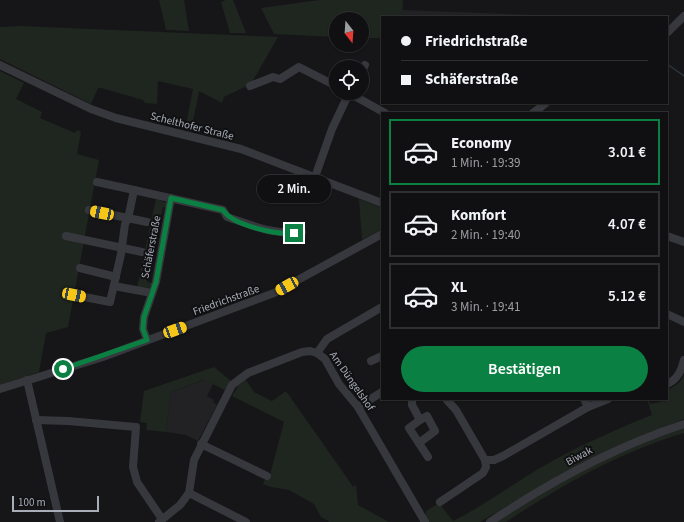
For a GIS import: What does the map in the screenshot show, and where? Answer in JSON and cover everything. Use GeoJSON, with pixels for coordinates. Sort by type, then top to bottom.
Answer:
{"type":"FeatureCollection","features":[{"type":"Feature","properties":{"kind":"street"},"geometry":{"type":"LineString","coordinates":[[668,32],[684,16]]}},
{"type":"Feature","properties":{"kind":"street","name":"Schelthofer Straße"},"geometry":{"type":"LineString","coordinates":[[0,65],[91,109],[116,118],[241,149],[381,203]]}},
{"type":"Feature","properties":{"kind":"street"},"geometry":{"type":"LineString","coordinates":[[250,86],[273,77],[280,79],[299,67],[329,82]]}},
{"type":"Feature","properties":{"kind":"street"},"geometry":{"type":"LineString","coordinates":[[315,177],[332,129],[346,100]]}},
{"type":"Feature","properties":{"kind":"street"},"geometry":{"type":"LineString","coordinates":[[362,100],[384,112]]}},
{"type":"Feature","properties":{"kind":"street"},"geometry":{"type":"LineString","coordinates":[[534,112],[545,104]]}},
{"type":"Feature","properties":{"kind":"street"},"geometry":{"type":"LineString","coordinates":[[97,182],[223,210],[227,217],[274,232],[285,234],[302,232]]}},
{"type":"Feature","properties":{"kind":"street"},"geometry":{"type":"LineString","coordinates":[[74,295],[110,302],[125,224],[128,218],[134,190]]}},
{"type":"Feature","properties":{"kind":"street","name":"Schäferstraße"},"geometry":{"type":"LineString","coordinates":[[147,340],[143,323],[152,293],[171,198]]}},
{"type":"Feature","properties":{"kind":"street"},"geometry":{"type":"LineString","coordinates":[[89,210],[147,222]]}},
{"type":"Feature","properties":{"kind":"street","name":"Friedrichstraße"},"geometry":{"type":"LineString","coordinates":[[0,389],[103,357],[274,294],[381,235]]}},
{"type":"Feature","properties":{"kind":"street"},"geometry":{"type":"LineString","coordinates":[[66,236],[142,252]]}},
{"type":"Feature","properties":{"kind":"street"},"geometry":{"type":"LineString","coordinates":[[668,236],[684,242]]}},
{"type":"Feature","properties":{"kind":"street"},"geometry":{"type":"LineString","coordinates":[[80,268],[116,277]]}},
{"type":"Feature","properties":{"kind":"street"},"geometry":{"type":"LineString","coordinates":[[114,286],[152,293]]}},
{"type":"Feature","properties":{"kind":"street"},"geometry":{"type":"LineString","coordinates":[[317,353],[326,340],[381,308]]}},
{"type":"Feature","properties":{"kind":"street"},"geometry":{"type":"LineString","coordinates":[[668,314],[684,322]]}},
{"type":"Feature","properties":{"kind":"street","name":"Am Düngelshof"},"geometry":{"type":"LineString","coordinates":[[189,493],[194,460],[232,386],[248,373],[302,352],[310,351],[317,353],[325,359],[339,384],[358,407],[425,522]]}},
{"type":"Feature","properties":{"kind":"street"},"geometry":{"type":"LineString","coordinates":[[371,361],[381,356]]}},
{"type":"Feature","properties":{"kind":"street"},"geometry":{"type":"LineString","coordinates":[[668,384],[675,380],[684,360]]}},
{"type":"Feature","properties":{"kind":"street"},"geometry":{"type":"LineString","coordinates":[[27,380],[60,522]]}},
{"type":"Feature","properties":{"kind":"street"},"geometry":{"type":"LineString","coordinates":[[358,407],[381,393]]}},
{"type":"Feature","properties":{"kind":"street"},"geometry":{"type":"LineString","coordinates":[[412,400],[412,405],[420,420]]}},
{"type":"Feature","properties":{"kind":"street"},"geometry":{"type":"LineString","coordinates":[[440,502],[483,473],[486,467],[485,460],[449,400]]}},
{"type":"Feature","properties":{"kind":"street"},"geometry":{"type":"LineString","coordinates":[[584,400],[588,407]]}},
{"type":"Feature","properties":{"kind":"street"},"geometry":{"type":"LineString","coordinates":[[485,460],[494,460],[503,456],[588,407],[606,400]]}},
{"type":"Feature","properties":{"kind":"street"},"geometry":{"type":"LineString","coordinates":[[419,443],[435,431],[427,416],[409,428],[428,457]]}},
{"type":"Feature","properties":{"kind":"street"},"geometry":{"type":"LineString","coordinates":[[36,420],[136,427],[133,467],[137,482],[160,521],[180,505],[189,493],[246,522]]}},
{"type":"Feature","properties":{"kind":"street","name":"Biwak"},"geometry":{"type":"LineString","coordinates":[[490,522],[544,488],[587,464],[618,449],[684,424]]}},
{"type":"Feature","properties":{"kind":"street"},"geometry":{"type":"LineString","coordinates":[[201,444],[267,476]]}},
{"type":"Feature","properties":{"kind":"shaded area"},"geometry":{"type":"Polygon","coordinates":[[[159,0],[184,0],[189,31],[166,30],[159,0]]]}},
{"type":"Feature","properties":{"kind":"shaded area"},"geometry":{"type":"Polygon","coordinates":[[[233,0],[246,33],[230,33],[221,2],[233,0]]]}},
{"type":"Feature","properties":{"kind":"shaded area"},"geometry":{"type":"Polygon","coordinates":[[[319,0],[403,0],[402,16],[381,16],[381,38],[369,38],[369,12],[329,12],[329,37],[274,34],[261,8],[319,0]]]}},
{"type":"Feature","properties":{"kind":"shaded area"},"geometry":{"type":"Polygon","coordinates":[[[402,10],[562,16],[402,16],[402,10]]]}},
{"type":"Feature","properties":{"kind":"shaded area"},"geometry":{"type":"Polygon","coordinates":[[[20,26],[278,37],[251,84],[224,97],[222,103],[199,91],[191,132],[185,130],[193,89],[158,81],[157,104],[145,103],[143,100],[98,88],[91,104],[0,59],[0,27],[20,26]]]}},
{"type":"Feature","properties":{"kind":"shaded area"},"geometry":{"type":"Polygon","coordinates":[[[0,71],[24,83],[16,99],[42,112],[40,118],[75,133],[77,130],[81,132],[77,154],[99,160],[68,327],[46,333],[39,372],[0,385],[0,71]]]}},
{"type":"Feature","properties":{"kind":"shaded area"},"geometry":{"type":"Polygon","coordinates":[[[156,199],[167,203],[168,208],[163,207],[147,282],[152,283],[149,288],[137,287],[156,199]]]}},
{"type":"Feature","properties":{"kind":"shaded area"},"geometry":{"type":"Polygon","coordinates":[[[359,199],[381,208],[381,230],[362,240],[359,199]]]}},
{"type":"Feature","properties":{"kind":"shaded area"},"geometry":{"type":"Polygon","coordinates":[[[214,367],[231,381],[225,390],[204,380],[171,392],[166,432],[146,430],[147,423],[140,422],[144,391],[214,367]]]}},
{"type":"Feature","properties":{"kind":"shaded area"},"geometry":{"type":"Polygon","coordinates":[[[684,375],[684,419],[578,465],[480,522],[429,522],[425,518],[426,511],[439,503],[453,521],[560,457],[625,426],[652,415],[647,400],[649,400],[650,404],[668,400],[668,390],[680,382],[684,375]]]}},
{"type":"Feature","properties":{"kind":"shaded area"},"geometry":{"type":"Polygon","coordinates":[[[205,380],[213,384],[207,396],[214,400],[213,402],[217,405],[198,441],[186,435],[166,432],[171,392],[205,380]]]}},
{"type":"Feature","properties":{"kind":"shaded area"},"geometry":{"type":"Polygon","coordinates":[[[246,380],[254,392],[272,401],[286,391],[353,487],[356,485],[358,505],[389,522],[330,522],[321,517],[314,504],[289,490],[263,484],[267,473],[270,475],[284,422],[232,396],[239,385],[246,380]]]}},
{"type":"Feature","properties":{"kind":"shaded area"},"geometry":{"type":"Polygon","coordinates":[[[684,428],[684,433],[614,460],[548,495],[506,522],[497,522],[564,480],[587,468],[635,446],[684,428]]]}},
{"type":"Feature","properties":{"kind":"waterway"},"geometry":{"type":"LineString","coordinates":[[668,65],[684,76]]}},
{"type":"Feature","properties":{"kind":"route"},"geometry":{"type":"LineString","coordinates":[[63,369],[103,357],[147,340],[143,329],[144,317],[156,282],[171,198],[223,210],[227,217],[256,227],[285,234],[294,233]]}}]}
